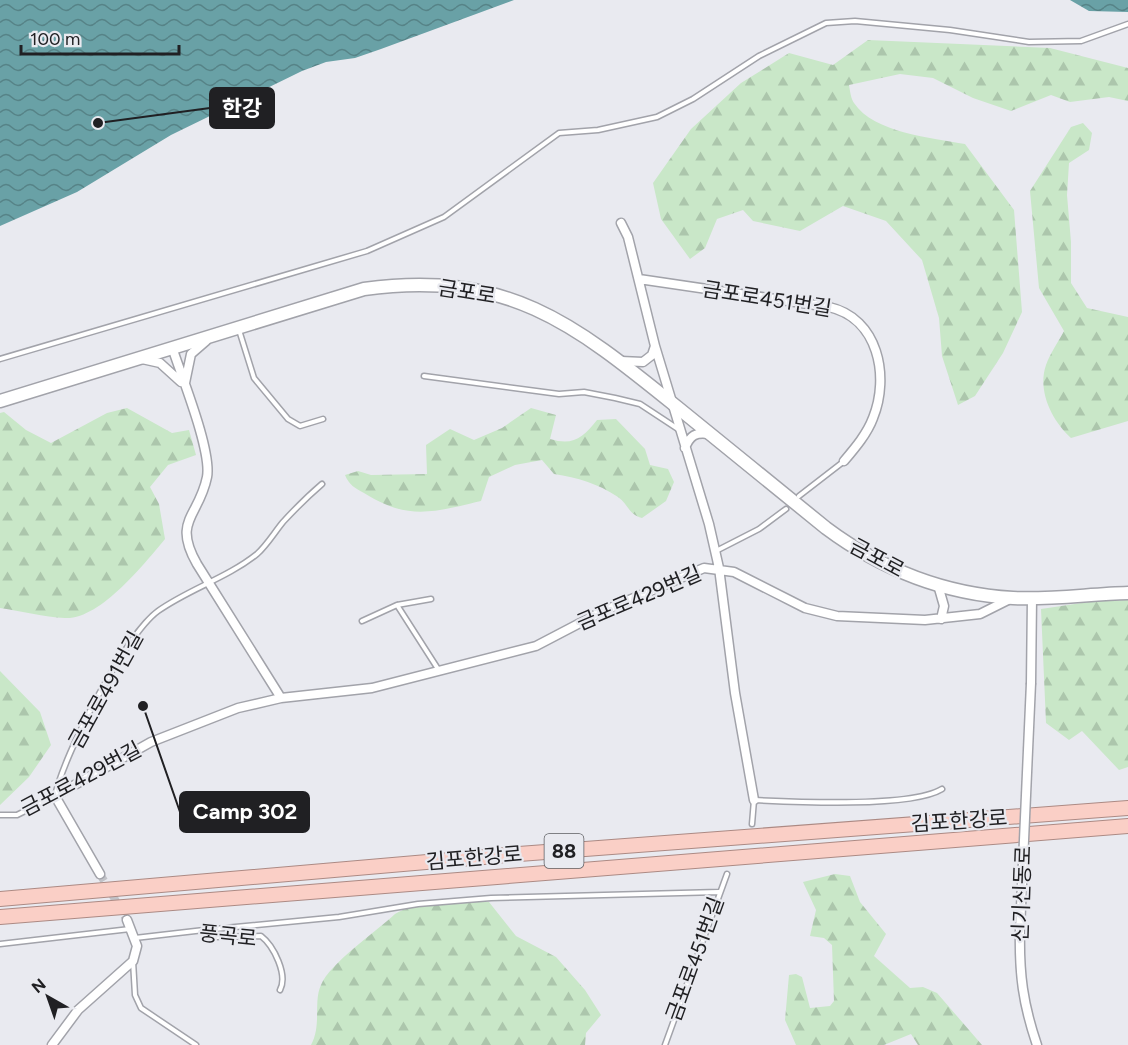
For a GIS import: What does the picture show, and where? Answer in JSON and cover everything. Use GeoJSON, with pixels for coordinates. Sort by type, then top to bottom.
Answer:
{"type":"FeatureCollection","features":[{"type":"Feature","properties":{"kind":"highway","name":"김포한강로"},"geometry":{"type":"LineString","coordinates":[[0,898],[519,854],[1128,808]]}},
{"type":"Feature","properties":{"kind":"highway","name":"김포한강로"},"geometry":{"type":"LineString","coordinates":[[0,917],[1128,826]]}},
{"type":"Feature","properties":{"kind":"main road","name":"금포로"},"geometry":{"type":"LineString","coordinates":[[0,401],[364,289],[390,286],[441,286],[486,292],[552,315],[621,361],[848,543],[892,569],[938,585],[976,594],[1012,598],[1128,593]]}},
{"type":"Feature","properties":{"kind":"street"},"geometry":{"type":"LineString","coordinates":[[621,224],[628,237],[655,346],[709,524],[719,568],[735,693],[754,800]]}},
{"type":"Feature","properties":{"kind":"street","name":"금포로451번길"},"geometry":{"type":"LineString","coordinates":[[639,279],[829,308],[849,313],[858,320],[874,344],[880,388],[873,419],[844,461]]}},
{"type":"Feature","properties":{"kind":"street"},"geometry":{"type":"LineString","coordinates":[[185,387],[191,354],[214,334]]}},
{"type":"Feature","properties":{"kind":"street"},"geometry":{"type":"LineString","coordinates":[[621,361],[643,362],[652,355],[655,346]]}},
{"type":"Feature","properties":{"kind":"street"},"geometry":{"type":"LineString","coordinates":[[172,347],[206,458],[207,475],[188,523],[186,541],[281,698]]}},
{"type":"Feature","properties":{"kind":"street"},"geometry":{"type":"LineString","coordinates":[[135,359],[160,363],[173,372],[185,387]]}},
{"type":"Feature","properties":{"kind":"street"},"geometry":{"type":"LineString","coordinates":[[685,448],[693,435],[699,432],[710,434]]}},
{"type":"Feature","properties":{"kind":"street","name":"금포로429번길"},"geometry":{"type":"LineString","coordinates":[[55,796],[151,742],[238,708],[281,698],[372,688],[545,644],[573,626],[692,571],[719,568],[734,572],[789,601],[821,613],[871,618],[941,619],[980,614],[1012,598]]}},
{"type":"Feature","properties":{"kind":"street"},"geometry":{"type":"LineString","coordinates":[[938,585],[944,606],[941,619]]}},
{"type":"Feature","properties":{"kind":"street","name":"신기신동로"},"geometry":{"type":"LineString","coordinates":[[1032,598],[1031,683],[1019,965],[1023,999],[1036,1045]]}},
{"type":"Feature","properties":{"kind":"street"},"geometry":{"type":"LineString","coordinates":[[55,796],[100,874]]}},
{"type":"Feature","properties":{"kind":"street"},"geometry":{"type":"LineString","coordinates":[[52,1045],[78,1010],[133,961],[137,954],[135,938],[129,925]]}},
{"type":"Feature","properties":{"kind":"lane"},"geometry":{"type":"LineString","coordinates":[[0,359],[367,251],[401,238],[444,217],[553,136],[565,131],[598,130],[657,117],[693,99],[759,56],[826,23],[855,21],[958,31],[1029,42],[1082,41],[1128,24]]}},
{"type":"Feature","properties":{"kind":"lane"},"geometry":{"type":"LineString","coordinates":[[238,327],[246,345],[254,378],[288,419],[300,426],[323,419]]}},
{"type":"Feature","properties":{"kind":"lane"},"geometry":{"type":"LineString","coordinates":[[424,376],[559,394],[584,392],[615,398],[640,404],[679,429]]}},
{"type":"Feature","properties":{"kind":"lane","name":"금포로451번길"},"geometry":{"type":"LineString","coordinates":[[799,496],[844,461]]}},
{"type":"Feature","properties":{"kind":"lane","name":"금포로491번길"},"geometry":{"type":"LineString","coordinates":[[55,796],[62,771],[84,725],[139,628],[170,603],[210,584],[255,555],[299,504],[322,484]]}},
{"type":"Feature","properties":{"kind":"lane"},"geometry":{"type":"LineString","coordinates":[[715,551],[759,529],[786,509]]}},
{"type":"Feature","properties":{"kind":"lane"},"geometry":{"type":"LineString","coordinates":[[362,621],[397,605],[431,599]]}},
{"type":"Feature","properties":{"kind":"lane"},"geometry":{"type":"LineString","coordinates":[[397,605],[440,672]]}},
{"type":"Feature","properties":{"kind":"lane"},"geometry":{"type":"LineString","coordinates":[[752,824],[754,800],[877,801],[929,795],[942,789]]}},
{"type":"Feature","properties":{"kind":"lane","name":"금포로429번길"},"geometry":{"type":"LineString","coordinates":[[0,815],[17,815],[55,796]]}},
{"type":"Feature","properties":{"kind":"lane","name":"금포로451번길"},"geometry":{"type":"LineString","coordinates":[[666,1045],[727,874]]}},
{"type":"Feature","properties":{"kind":"lane"},"geometry":{"type":"LineString","coordinates":[[204,930],[339,917],[418,904],[471,899],[719,892]]}},
{"type":"Feature","properties":{"kind":"lane"},"geometry":{"type":"LineString","coordinates":[[0,944],[129,925]]}},
{"type":"Feature","properties":{"kind":"lane","name":"풍곡로"},"geometry":{"type":"LineString","coordinates":[[135,938],[204,930],[214,937],[261,936],[268,944],[284,976],[280,990]]}},
{"type":"Feature","properties":{"kind":"lane"},"geometry":{"type":"LineString","coordinates":[[133,961],[135,995],[141,1008],[195,1045]]}},
{"type":"Feature","properties":{"kind":"green space"},"geometry":{"type":"Polygon","coordinates":[[[868,40],[1050,48],[1128,68],[1128,101],[1109,97],[1070,102],[1051,95],[1011,111],[973,98],[933,78],[900,74],[849,85],[854,103],[875,121],[889,128],[965,144],[1014,210],[1022,312],[1003,353],[975,396],[958,405],[942,356],[939,318],[922,260],[886,221],[843,206],[800,231],[753,221],[743,210],[717,219],[705,248],[690,259],[661,219],[653,183],[691,129],[741,83],[789,53],[833,65],[868,40]]]}},
{"type":"Feature","properties":{"kind":"green space"},"geometry":{"type":"Polygon","coordinates":[[[1083,123],[1092,133],[1089,150],[1069,163],[1067,195],[1071,242],[1071,283],[1087,308],[1128,317],[1128,421],[1071,438],[1052,414],[1043,385],[1046,365],[1064,331],[1039,288],[1030,191],[1071,127],[1083,123]]]}},
{"type":"Feature","properties":{"kind":"green space"},"geometry":{"type":"Polygon","coordinates":[[[127,408],[172,433],[189,430],[196,455],[168,465],[150,487],[159,504],[165,539],[120,589],[92,610],[78,616],[65,618],[0,608],[0,413],[4,412],[26,430],[51,443],[107,413],[127,408]]]}},
{"type":"Feature","properties":{"kind":"green space"},"geometry":{"type":"Polygon","coordinates":[[[531,408],[556,415],[550,439],[565,442],[582,436],[597,420],[616,419],[645,449],[650,465],[668,469],[674,482],[666,501],[642,518],[638,517],[610,492],[587,482],[554,474],[542,460],[515,465],[489,477],[481,501],[435,511],[421,512],[394,508],[355,488],[345,475],[358,471],[371,475],[427,474],[426,445],[450,429],[474,440],[502,428],[531,408]]]}},
{"type":"Feature","properties":{"kind":"green space"},"geometry":{"type":"Polygon","coordinates":[[[1128,600],[1128,767],[1119,770],[1082,731],[1069,740],[1046,723],[1041,609],[1095,601],[1128,600]]]}},
{"type":"Feature","properties":{"kind":"green space"},"geometry":{"type":"Polygon","coordinates":[[[0,671],[40,712],[51,745],[29,777],[0,805],[0,671]]]}},
{"type":"Feature","properties":{"kind":"green space"},"geometry":{"type":"Polygon","coordinates":[[[835,874],[850,876],[860,902],[886,934],[874,956],[910,988],[923,987],[937,993],[982,1045],[918,1045],[911,1034],[884,1045],[796,1045],[785,1020],[789,975],[796,974],[802,977],[810,1008],[830,1006],[834,1001],[832,945],[824,938],[810,936],[816,910],[803,882],[835,874]]]}},
{"type":"Feature","properties":{"kind":"green space"},"geometry":{"type":"Polygon","coordinates":[[[489,902],[516,936],[556,957],[585,990],[601,1015],[586,1033],[585,1045],[311,1045],[316,1030],[319,992],[326,976],[343,958],[395,914],[426,905],[489,902]]]}},
{"type":"Feature","properties":{"kind":"water"},"geometry":{"type":"Polygon","coordinates":[[[0,0],[514,0],[355,58],[326,62],[302,71],[171,135],[77,192],[0,226],[0,0]]]}},
{"type":"Feature","properties":{"kind":"water"},"geometry":{"type":"Polygon","coordinates":[[[1070,0],[1128,0],[1128,12],[1089,11],[1070,0]]]}},
{"type":"Feature","properties":{"kind":"tunnel"},"geometry":{"type":"LineString","coordinates":[[100,874],[127,920]]}},
{"type":"Feature","properties":{"kind":"place","name":"한강"},"geometry":{"type":"Point","coordinates":[98,123]}},
{"type":"Feature","properties":{"kind":"place","name":"Camp 302"},"geometry":{"type":"Point","coordinates":[143,706]}}]}
